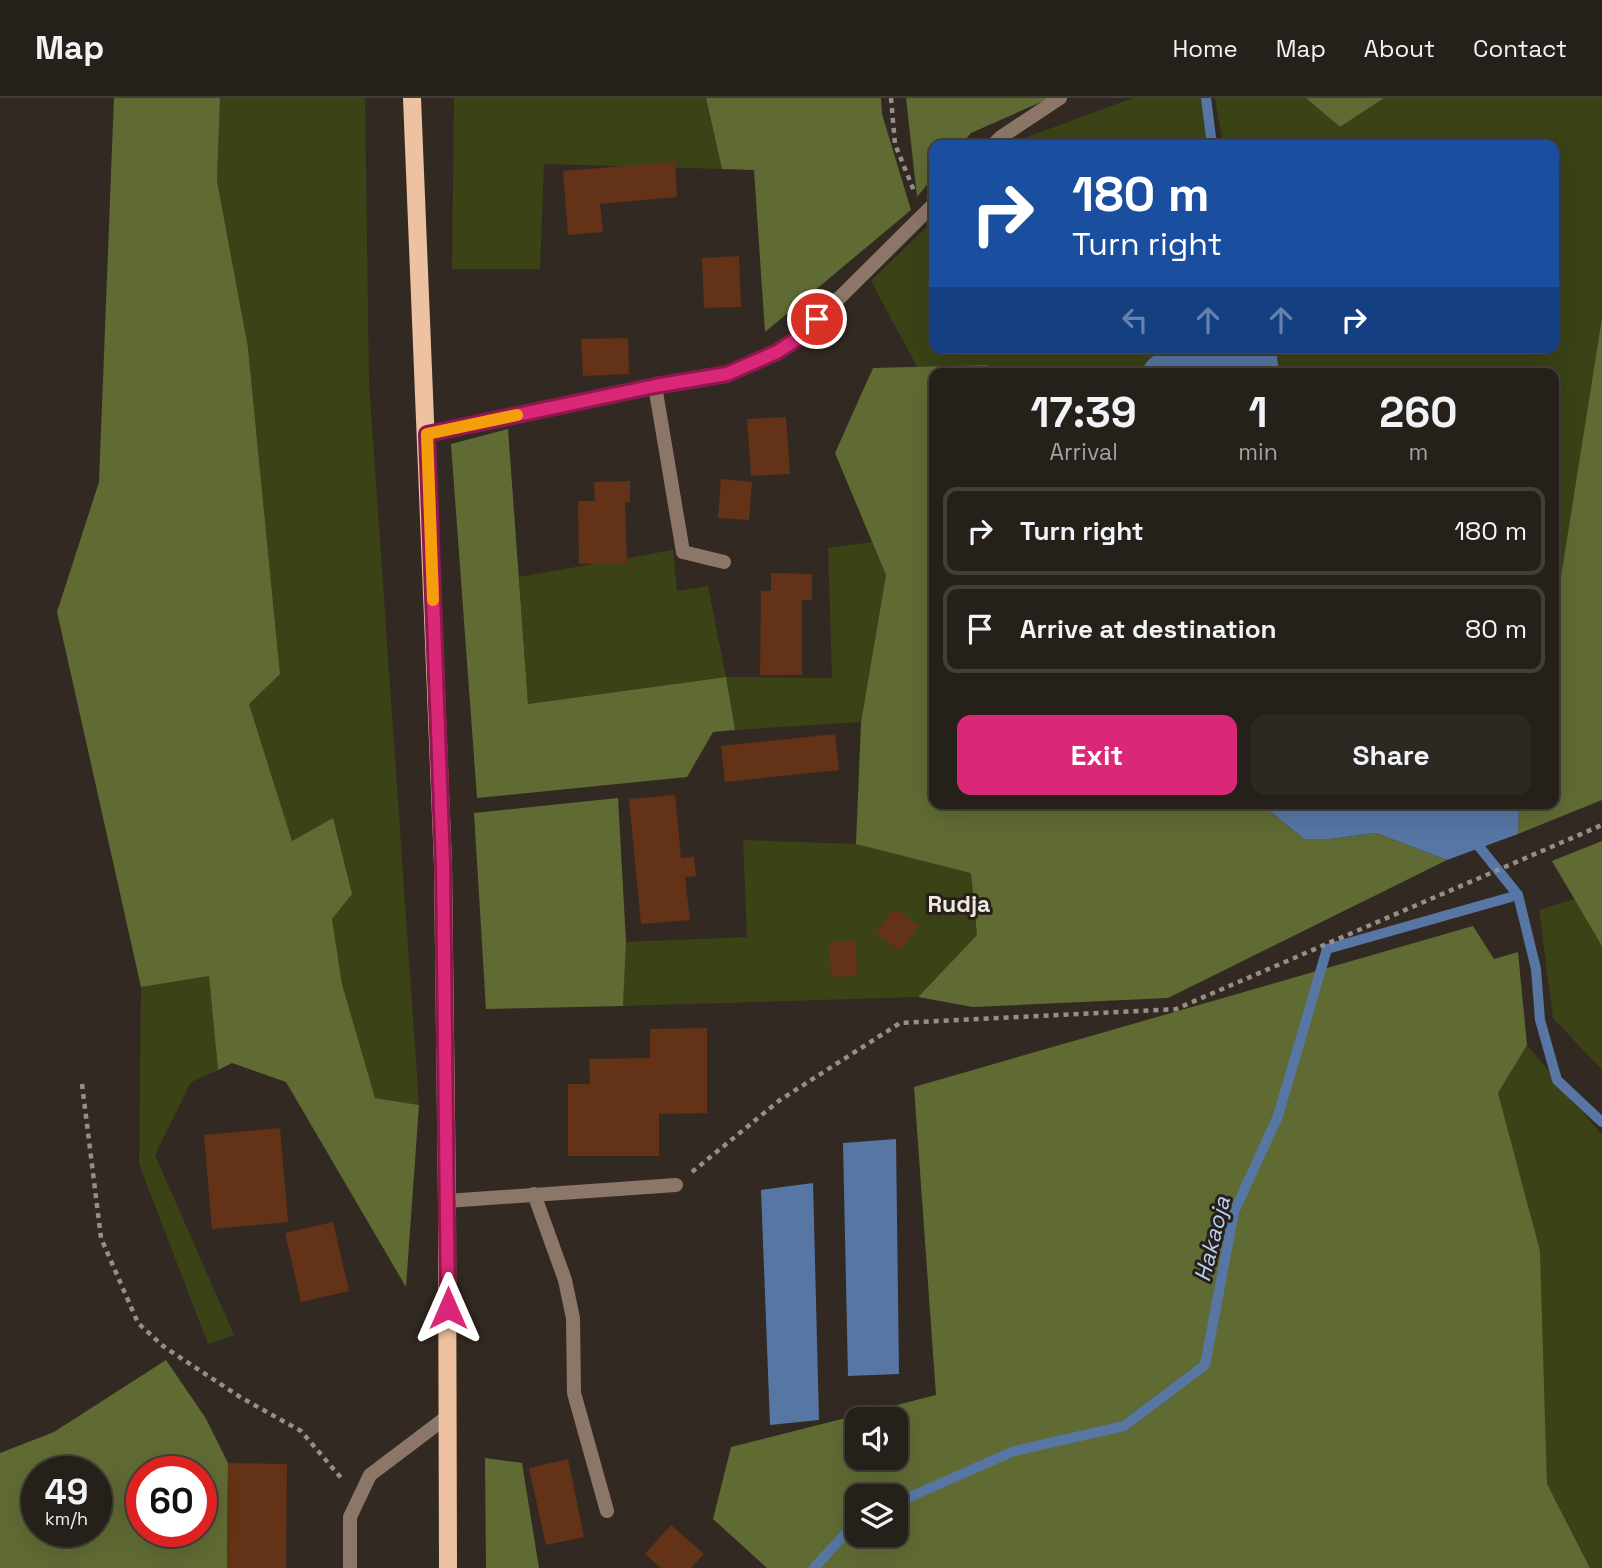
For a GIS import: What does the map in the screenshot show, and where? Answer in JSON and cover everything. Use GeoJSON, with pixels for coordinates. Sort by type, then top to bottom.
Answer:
{"type":"FeatureCollection","features":[{"type":"Feature","properties":{"kind":"main road"},"geometry":{"type":"LineString","coordinates":[[412,98],[443,864],[448,1568]]}},
{"type":"Feature","properties":{"kind":"street"},"geometry":{"type":"LineString","coordinates":[[998,140],[1060,98]]}},
{"type":"Feature","properties":{"kind":"street"},"geometry":{"type":"LineString","coordinates":[[427,434],[655,386],[727,374],[777,352],[800,337],[929,209]]}},
{"type":"Feature","properties":{"kind":"street"},"geometry":{"type":"LineString","coordinates":[[655,386],[683,552],[724,562]]}},
{"type":"Feature","properties":{"kind":"street"},"geometry":{"type":"LineString","coordinates":[[447,1201],[676,1185]]}},
{"type":"Feature","properties":{"kind":"street"},"geometry":{"type":"LineString","coordinates":[[534,1194],[565,1280],[573,1318],[574,1393],[607,1511]]}},
{"type":"Feature","properties":{"kind":"street"},"geometry":{"type":"LineString","coordinates":[[351,1568],[350,1517],[370,1475],[448,1416]]}},
{"type":"Feature","properties":{"kind":"path"},"geometry":{"type":"LineString","coordinates":[[891,98],[895,144],[929,209]]}},
{"type":"Feature","properties":{"kind":"path"},"geometry":{"type":"LineString","coordinates":[[676,1185],[780,1100],[900,1023],[1176,1009],[1602,825]]}},
{"type":"Feature","properties":{"kind":"path"},"geometry":{"type":"LineString","coordinates":[[82,1084],[101,1238],[138,1323],[163,1346],[240,1397],[301,1431],[359,1498]]}},
{"type":"Feature","properties":{"kind":"green space"},"geometry":{"type":"Polygon","coordinates":[[[114,98],[220,98],[217,181],[248,348],[280,674],[249,704],[292,841],[333,818],[352,894],[332,919],[342,984],[375,1098],[419,1105],[406,1287],[286,1082],[232,1063],[218,1070],[209,976],[141,987],[57,612],[99,482],[114,98]]]}},
{"type":"Feature","properties":{"kind":"green space"},"geometry":{"type":"Polygon","coordinates":[[[220,98],[365,98],[369,382],[419,1105],[375,1098],[342,984],[332,919],[333,818],[292,841],[249,704],[280,673],[249,358],[217,181],[220,98]]]}},
{"type":"Feature","properties":{"kind":"green space"},"geometry":{"type":"Polygon","coordinates":[[[454,98],[706,98],[722,169],[544,164],[540,269],[452,269],[454,98]]]}},
{"type":"Feature","properties":{"kind":"green space"},"geometry":{"type":"Polygon","coordinates":[[[706,98],[881,98],[882,114],[911,210],[765,332],[754,170],[722,169],[706,98]]]}},
{"type":"Feature","properties":{"kind":"green space"},"geometry":{"type":"Polygon","coordinates":[[[906,98],[1050,98],[971,133],[965,140],[929,140],[929,182],[917,197],[906,98]]]}},
{"type":"Feature","properties":{"kind":"green space"},"geometry":{"type":"Polygon","coordinates":[[[1133,98],[1206,98],[1211,140],[1019,140],[1133,98]]]}},
{"type":"Feature","properties":{"kind":"green space"},"geometry":{"type":"Polygon","coordinates":[[[1215,98],[1306,98],[1340,127],[1384,98],[1602,98],[1602,318],[1559,589],[1559,368],[1278,368],[1277,354],[1559,354],[1559,140],[1222,140],[1215,98]]]}},
{"type":"Feature","properties":{"kind":"green space"},"geometry":{"type":"Polygon","coordinates":[[[1306,98],[1384,98],[1340,127],[1306,98]]]}},
{"type":"Feature","properties":{"kind":"green space"},"geometry":{"type":"Polygon","coordinates":[[[929,225],[929,354],[1156,354],[1144,368],[988,368],[986,365],[917,367],[871,281],[929,225]]]}},
{"type":"Feature","properties":{"kind":"green space"},"geometry":{"type":"Polygon","coordinates":[[[1602,318],[1602,800],[1518,834],[1519,809],[1559,809],[1559,589],[1602,318]]]}},
{"type":"Feature","properties":{"kind":"green space"},"geometry":{"type":"Polygon","coordinates":[[[987,365],[989,368],[929,368],[929,809],[1267,809],[1304,839],[1376,833],[1447,860],[1168,998],[973,1007],[918,997],[977,935],[971,873],[856,844],[861,722],[886,575],[835,453],[873,368],[987,365]]]}},
{"type":"Feature","properties":{"kind":"green space"},"geometry":{"type":"Polygon","coordinates":[[[508,429],[528,704],[726,677],[735,730],[713,732],[687,777],[477,798],[451,444],[508,429]]]}},
{"type":"Feature","properties":{"kind":"green space"},"geometry":{"type":"Polygon","coordinates":[[[872,542],[886,575],[861,722],[735,730],[725,677],[528,704],[519,577],[673,550],[677,591],[708,586],[726,677],[832,678],[828,548],[872,542]]]}},
{"type":"Feature","properties":{"kind":"green space"},"geometry":{"type":"Polygon","coordinates":[[[618,798],[626,942],[623,1006],[486,1009],[474,813],[618,798]]]}},
{"type":"Feature","properties":{"kind":"green space"},"geometry":{"type":"Polygon","coordinates":[[[743,840],[856,844],[971,872],[977,935],[918,997],[623,1006],[626,942],[747,937],[743,840]]]}},
{"type":"Feature","properties":{"kind":"green space"},"geometry":{"type":"Polygon","coordinates":[[[1602,841],[1602,946],[1552,861],[1602,841]]]}},
{"type":"Feature","properties":{"kind":"green space"},"geometry":{"type":"Polygon","coordinates":[[[1574,899],[1602,942],[1602,1070],[1553,1018],[1539,910],[1574,899]]]}},
{"type":"Feature","properties":{"kind":"green space"},"geometry":{"type":"Polygon","coordinates":[[[1473,926],[1494,959],[1518,952],[1527,1045],[1498,1093],[1540,1251],[1547,1484],[1590,1568],[767,1568],[713,1519],[731,1447],[845,1418],[845,1470],[908,1470],[908,1407],[889,1407],[936,1395],[914,1087],[1473,926]]]}},
{"type":"Feature","properties":{"kind":"green space"},"geometry":{"type":"Polygon","coordinates":[[[209,976],[218,1070],[191,1082],[155,1155],[234,1335],[208,1344],[139,1164],[141,987],[209,976]]]}},
{"type":"Feature","properties":{"kind":"green space"},"geometry":{"type":"Polygon","coordinates":[[[1527,1045],[1602,1135],[1602,1568],[1590,1568],[1547,1484],[1540,1251],[1498,1093],[1527,1045]]]}},
{"type":"Feature","properties":{"kind":"green space"},"geometry":{"type":"Polygon","coordinates":[[[166,1360],[205,1417],[228,1463],[227,1568],[0,1568],[0,1453],[54,1432],[166,1360]]]}},
{"type":"Feature","properties":{"kind":"green space"},"geometry":{"type":"Polygon","coordinates":[[[485,1458],[522,1463],[539,1568],[486,1568],[485,1458]]]}},
{"type":"Feature","properties":{"kind":"water"},"geometry":{"type":"Polygon","coordinates":[[[1156,354],[1277,354],[1278,368],[1143,368],[1156,354]]]}},
{"type":"Feature","properties":{"kind":"water"},"geometry":{"type":"Polygon","coordinates":[[[1267,809],[1519,809],[1518,834],[1447,860],[1376,833],[1304,839],[1267,809]]]}},
{"type":"Feature","properties":{"kind":"water"},"geometry":{"type":"Polygon","coordinates":[[[896,1139],[899,1374],[848,1376],[843,1143],[896,1139]]]}},
{"type":"Feature","properties":{"kind":"water"},"geometry":{"type":"Polygon","coordinates":[[[813,1183],[819,1420],[770,1425],[761,1190],[813,1183]]]}},
{"type":"Feature","properties":{"kind":"building"},"geometry":{"type":"Polygon","coordinates":[[[675,162],[677,197],[600,204],[603,232],[568,235],[563,171],[675,162]]]}},
{"type":"Feature","properties":{"kind":"building"},"geometry":{"type":"Polygon","coordinates":[[[739,256],[741,307],[704,308],[702,258],[739,256]]]}},
{"type":"Feature","properties":{"kind":"building"},"geometry":{"type":"Polygon","coordinates":[[[628,338],[629,374],[583,376],[581,339],[628,338]]]}},
{"type":"Feature","properties":{"kind":"building"},"geometry":{"type":"Polygon","coordinates":[[[786,417],[790,474],[751,476],[747,419],[786,417]]]}},
{"type":"Feature","properties":{"kind":"building"},"geometry":{"type":"Polygon","coordinates":[[[721,479],[752,482],[749,520],[718,518],[721,479]]]}},
{"type":"Feature","properties":{"kind":"building"},"geometry":{"type":"Polygon","coordinates":[[[630,481],[630,502],[625,502],[627,563],[579,564],[578,501],[595,501],[594,482],[630,481]]]}},
{"type":"Feature","properties":{"kind":"building"},"geometry":{"type":"Polygon","coordinates":[[[771,573],[812,574],[812,600],[802,600],[802,675],[760,675],[761,591],[771,591],[771,573]]]}},
{"type":"Feature","properties":{"kind":"building"},"geometry":{"type":"Polygon","coordinates":[[[835,734],[839,770],[725,782],[721,746],[835,734]]]}},
{"type":"Feature","properties":{"kind":"building"},"geometry":{"type":"Polygon","coordinates":[[[675,795],[681,858],[694,857],[696,876],[685,877],[690,920],[641,924],[629,799],[675,795]]]}},
{"type":"Feature","properties":{"kind":"building"},"geometry":{"type":"Polygon","coordinates":[[[895,908],[919,926],[900,951],[876,933],[895,908]]]}},
{"type":"Feature","properties":{"kind":"building"},"geometry":{"type":"Polygon","coordinates":[[[856,941],[857,976],[831,977],[829,942],[856,941]]]}},
{"type":"Feature","properties":{"kind":"building"},"geometry":{"type":"Polygon","coordinates":[[[707,1028],[707,1113],[659,1114],[659,1156],[568,1156],[568,1084],[590,1084],[589,1059],[650,1058],[650,1029],[707,1028]]]}},
{"type":"Feature","properties":{"kind":"building"},"geometry":{"type":"Polygon","coordinates":[[[280,1128],[288,1222],[212,1229],[204,1135],[280,1128]]]}},
{"type":"Feature","properties":{"kind":"building"},"geometry":{"type":"Polygon","coordinates":[[[333,1222],[349,1291],[301,1302],[285,1233],[333,1222]]]}},
{"type":"Feature","properties":{"kind":"building"},"geometry":{"type":"Polygon","coordinates":[[[568,1459],[584,1537],[546,1545],[529,1468],[568,1459]]]}},
{"type":"Feature","properties":{"kind":"building"},"geometry":{"type":"Polygon","coordinates":[[[228,1463],[287,1464],[286,1568],[227,1568],[228,1463]]]}},
{"type":"Feature","properties":{"kind":"building"},"geometry":{"type":"Polygon","coordinates":[[[671,1525],[704,1554],[691,1568],[661,1568],[645,1554],[671,1525]]]}},
{"type":"Feature","properties":{"kind":"waterway"},"geometry":{"type":"LineString","coordinates":[[1206,98],[1211,140]]}},
{"type":"Feature","properties":{"kind":"waterway"},"geometry":{"type":"LineString","coordinates":[[1473,839],[1518,895],[1536,969],[1540,1020],[1557,1080],[1602,1122]]}},
{"type":"Feature","properties":{"kind":"waterway","name":"Hakaoja"},"geometry":{"type":"LineString","coordinates":[[908,1498],[1014,1451],[1124,1426],[1205,1365],[1234,1212],[1278,1116],[1327,949],[1518,895]]}},
{"type":"Feature","properties":{"kind":"waterway","name":"Hakaoja"},"geometry":{"type":"LineString","coordinates":[[814,1568],[845,1534]]}},
{"type":"Feature","properties":{"kind":"slow traffic"},"geometry":{"type":"LineString","coordinates":[[433,600],[427,434],[517,415]]}},
{"type":"Feature","properties":{"kind":"district","name":"Rudja"},"geometry":{"type":"Point","coordinates":[959,904]}},
{"type":"Feature","properties":{"kind":"route"},"geometry":{"type":"LineString","coordinates":[[448,1308],[443,864],[427,434],[655,386],[727,374],[777,352],[800,337],[817,319]]}}]}
